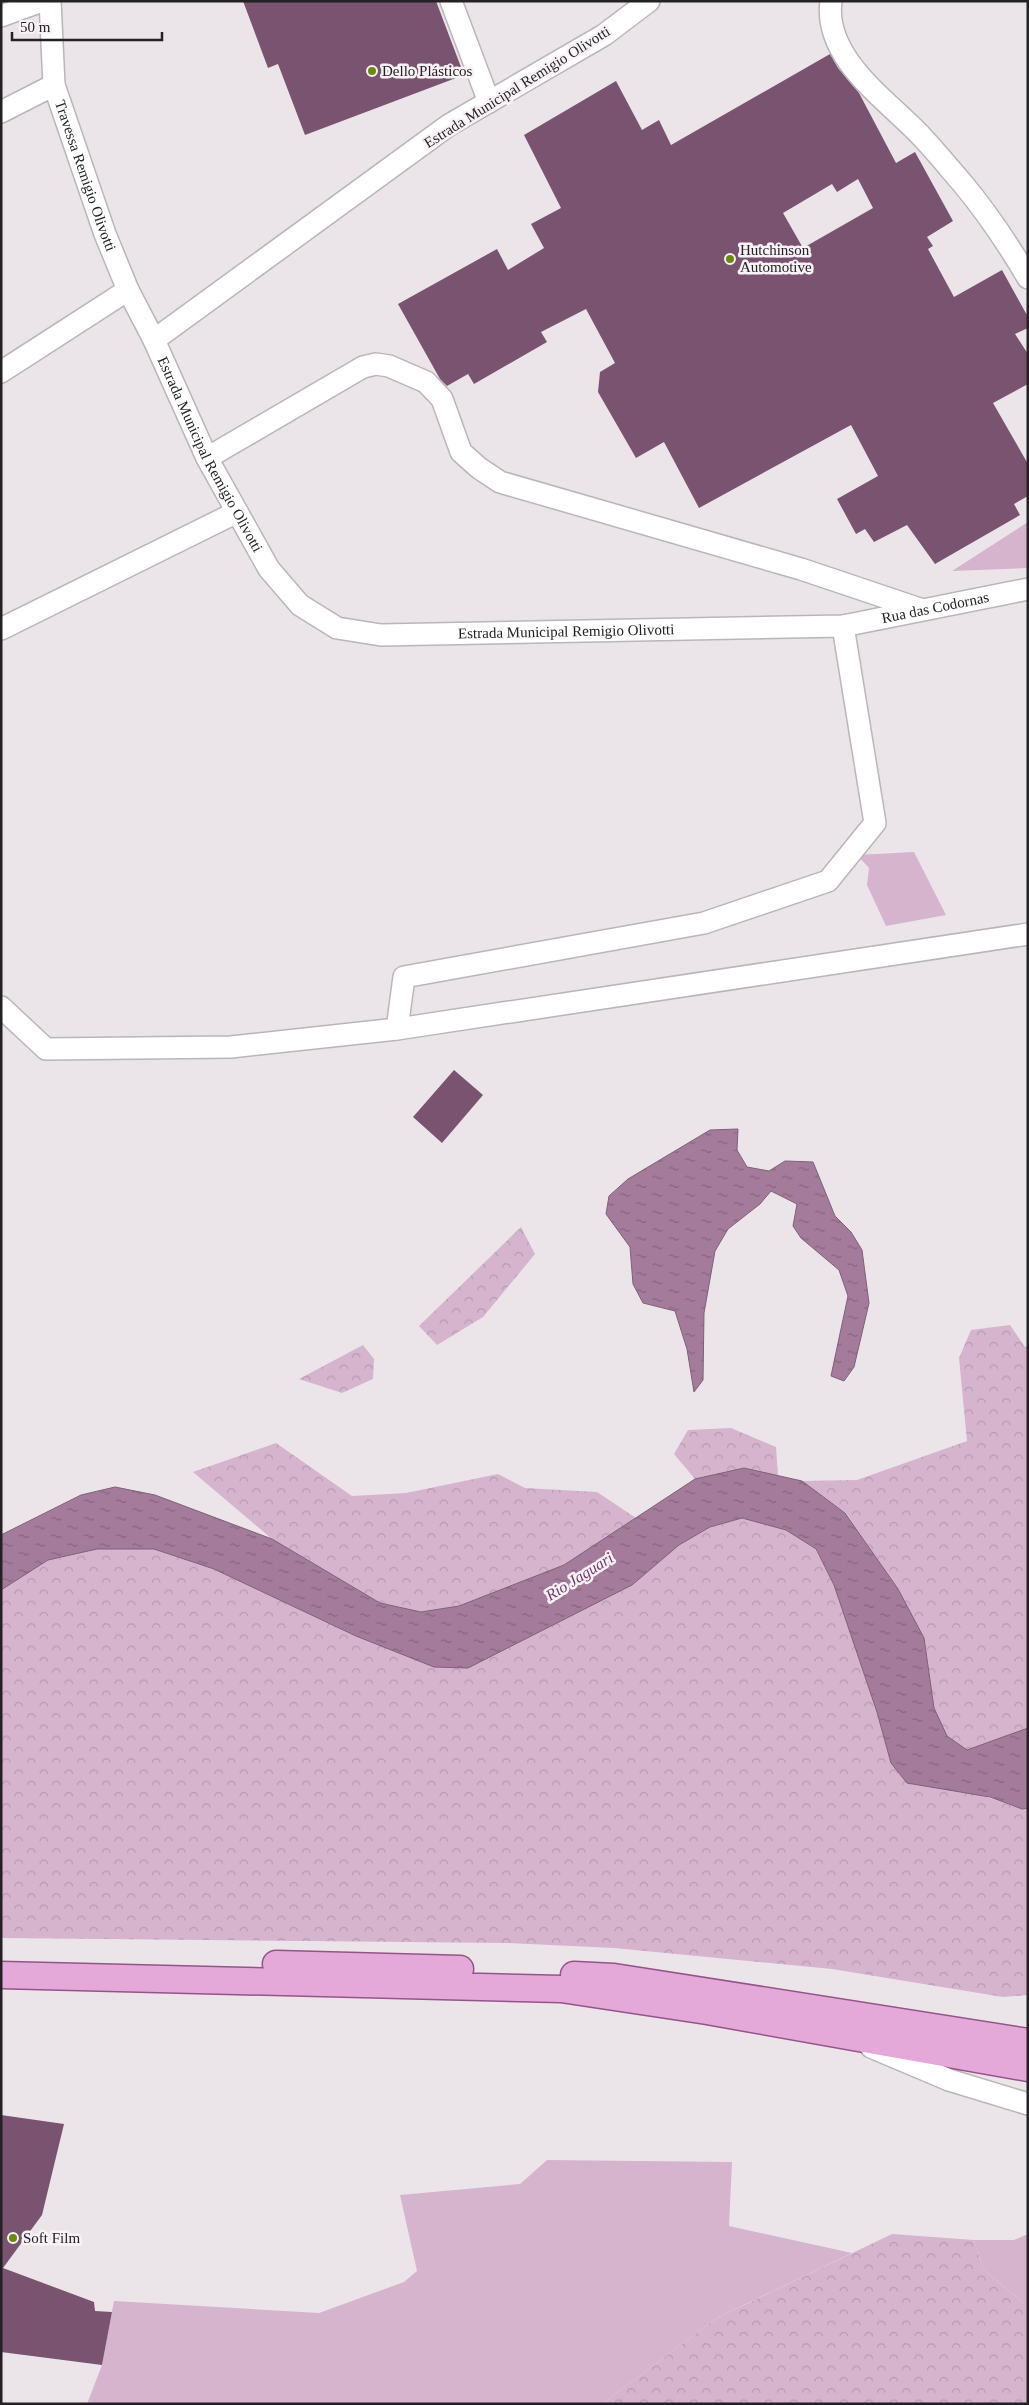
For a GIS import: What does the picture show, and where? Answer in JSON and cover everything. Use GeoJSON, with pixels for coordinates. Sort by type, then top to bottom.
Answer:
{"type":"FeatureCollection","features":[{"type":"Feature","properties":{"kind":"main road"},"geometry":{"type":"LineString","coordinates":[[1,1960],[397,1966],[614,1978],[1028,2042]]}},
{"type":"Feature","properties":{"kind":"main road"},"geometry":{"type":"LineString","coordinates":[[1,1975],[561,1989],[707,2011],[1028,2068]]}},
{"type":"Feature","properties":{"kind":"street"},"geometry":{"type":"LineString","coordinates":[[1,16],[42,1]]}},
{"type":"Feature","properties":{"kind":"street","name":"Travessa Remigio Olivotti"},"geometry":{"type":"LineString","coordinates":[[50,1],[54,85],[105,234],[128,290],[154,340]]}},
{"type":"Feature","properties":{"kind":"street"},"geometry":{"type":"LineString","coordinates":[[451,1],[489,102]]}},
{"type":"Feature","properties":{"kind":"street","name":"Estrada Municipal Remigio Olivotti"},"geometry":{"type":"LineString","coordinates":[[649,1],[604,35],[449,125],[154,340],[207,458],[275,576],[300,605],[337,628],[381,635],[843,626]]}},
{"type":"Feature","properties":{"kind":"street"},"geometry":{"type":"LineString","coordinates":[[830,1],[832,31],[842,52],[862,80],[923,138],[964,186],[1000,230],[1028,278]]}},
{"type":"Feature","properties":{"kind":"street"},"geometry":{"type":"LineString","coordinates":[[1,112],[54,85]]}},
{"type":"Feature","properties":{"kind":"street"},"geometry":{"type":"LineString","coordinates":[[1,372],[128,290]]}},
{"type":"Feature","properties":{"kind":"street"},"geometry":{"type":"LineString","coordinates":[[207,458],[363,367],[376,364],[389,366],[426,382],[442,399],[461,452],[479,468],[500,482],[801,569],[920,610]]}},
{"type":"Feature","properties":{"kind":"street"},"geometry":{"type":"LineString","coordinates":[[1,629],[237,512]]}},
{"type":"Feature","properties":{"kind":"street","name":"Rua das Codornas"},"geometry":{"type":"LineString","coordinates":[[843,626],[1028,589]]}},
{"type":"Feature","properties":{"kind":"street"},"geometry":{"type":"LineString","coordinates":[[397,1029],[404,977],[704,923],[828,882],[875,823],[843,626]]}},
{"type":"Feature","properties":{"kind":"street"},"geometry":{"type":"LineString","coordinates":[[1,1008],[46,1049],[231,1048],[397,1029],[1028,934]]}},
{"type":"Feature","properties":{"kind":"street"},"geometry":{"type":"LineString","coordinates":[[843,2036],[949,2080],[1028,2104]]}},
{"type":"Feature","properties":{"kind":"green space"},"geometry":{"type":"Polygon","coordinates":[[[1028,522],[1028,568],[952,571],[1028,522]]]}},
{"type":"Feature","properties":{"kind":"green space"},"geometry":{"type":"Polygon","coordinates":[[[914,852],[946,915],[886,926],[867,885],[869,868],[857,855],[914,852]]]}},
{"type":"Feature","properties":{"kind":"green space"},"geometry":{"type":"Polygon","coordinates":[[[521,1227],[535,1254],[483,1317],[437,1345],[419,1326],[521,1227]]]}},
{"type":"Feature","properties":{"kind":"green space"},"geometry":{"type":"Polygon","coordinates":[[[1010,1325],[1025,1347],[1028,1345],[1028,1728],[967,1750],[947,1736],[934,1708],[924,1638],[898,1589],[846,1513],[802,1481],[857,1480],[967,1441],[959,1358],[971,1330],[1010,1325]]]}},
{"type":"Feature","properties":{"kind":"green space"},"geometry":{"type":"Polygon","coordinates":[[[363,1345],[374,1359],[373,1379],[342,1393],[299,1379],[363,1345]]]}},
{"type":"Feature","properties":{"kind":"green space"},"geometry":{"type":"Polygon","coordinates":[[[731,1428],[776,1447],[778,1476],[744,1468],[695,1479],[674,1454],[688,1430],[731,1428]]]}},
{"type":"Feature","properties":{"kind":"green space"},"geometry":{"type":"Polygon","coordinates":[[[276,1443],[352,1496],[406,1493],[498,1474],[525,1488],[597,1492],[636,1518],[564,1565],[459,1606],[421,1612],[380,1603],[272,1539],[193,1472],[276,1443]]]}},
{"type":"Feature","properties":{"kind":"green space"},"geometry":{"type":"Polygon","coordinates":[[[742,1518],[786,1530],[815,1549],[834,1585],[877,1712],[891,1763],[1021,1809],[1028,1808],[1028,1995],[1003,1997],[832,1969],[614,1948],[506,1943],[1,1938],[1,1590],[48,1560],[97,1549],[154,1549],[214,1569],[356,1636],[552,1624],[632,1585],[679,1545],[711,1527],[742,1518]]]}},
{"type":"Feature","properties":{"kind":"green space"},"geometry":{"type":"Polygon","coordinates":[[[547,2160],[732,2162],[729,2226],[852,2253],[717,2318],[602,2404],[87,2404],[102,2365],[114,2301],[319,2313],[404,2282],[417,2271],[400,2195],[520,2184],[547,2160]]]}},
{"type":"Feature","properties":{"kind":"green space"},"geometry":{"type":"Polygon","coordinates":[[[892,2234],[974,2240],[983,2269],[1028,2307],[1028,2404],[602,2404],[717,2318],[892,2234]]]}},
{"type":"Feature","properties":{"kind":"green space"},"geometry":{"type":"Polygon","coordinates":[[[1028,2234],[1028,2307],[983,2269],[974,2240],[1014,2240],[1028,2234]]]}},
{"type":"Feature","properties":{"kind":"water"},"geometry":{"type":"Polygon","coordinates":[[[738,1129],[737,1150],[747,1167],[769,1171],[785,1161],[813,1162],[835,1216],[851,1232],[862,1250],[869,1303],[854,1367],[844,1381],[831,1376],[848,1296],[839,1270],[801,1238],[793,1226],[797,1204],[771,1191],[760,1204],[728,1229],[715,1251],[704,1313],[703,1380],[694,1392],[687,1349],[675,1311],[643,1303],[633,1284],[630,1247],[606,1214],[609,1196],[628,1179],[710,1130],[738,1129]]]}},
{"type":"Feature","properties":{"kind":"water","name":"Rio Jaguari"},"geometry":{"type":"Polygon","coordinates":[[[744,1468],[802,1481],[845,1513],[898,1589],[924,1638],[934,1708],[947,1736],[967,1750],[1028,1728],[1028,1808],[1022,1809],[990,1797],[907,1783],[891,1763],[877,1712],[834,1585],[816,1549],[786,1530],[742,1518],[710,1527],[679,1545],[632,1585],[468,1668],[434,1667],[356,1636],[214,1569],[154,1549],[97,1549],[48,1560],[1,1590],[1,1535],[81,1495],[115,1487],[155,1495],[272,1539],[380,1603],[421,1612],[459,1606],[564,1565],[695,1479],[744,1468]]]}},
{"type":"Feature","properties":{"kind":"building","name":"Dello Plásticos"},"geometry":{"type":"Polygon","coordinates":[[[243,1],[436,1],[464,75],[305,135],[278,64],[268,68],[243,1]]]}},
{"type":"Feature","properties":{"kind":"building"},"geometry":{"type":"Polygon","coordinates":[[[830,54],[838,68],[859,93],[896,163],[915,152],[953,221],[927,237],[933,246],[928,249],[954,297],[1002,270],[1028,317],[1028,328],[1015,334],[1028,354],[1028,384],[993,403],[1028,464],[1028,496],[1014,504],[1020,515],[935,564],[907,525],[874,542],[865,529],[856,534],[837,499],[878,476],[851,425],[699,508],[664,442],[636,458],[598,392],[600,372],[615,363],[586,309],[541,332],[547,342],[474,384],[468,374],[447,386],[440,379],[398,304],[497,249],[508,270],[544,248],[531,224],[561,208],[524,135],[616,81],[642,130],[659,120],[671,145],[830,54]],[[858,179],[837,192],[832,184],[783,213],[803,248],[873,208],[858,179]]]}},
{"type":"Feature","properties":{"kind":"building"},"geometry":{"type":"Polygon","coordinates":[[[454,1070],[483,1095],[442,1143],[413,1117],[454,1070]]]}},
{"type":"Feature","properties":{"kind":"building","name":"Soft Film"},"geometry":{"type":"Polygon","coordinates":[[[1,2115],[64,2124],[42,2215],[3,2268],[94,2302],[95,2311],[112,2312],[102,2365],[1,2352],[1,2115]]]}},
{"type":"Feature","properties":{"kind":"place","name":"Dello Plásticos"},"geometry":{"type":"Point","coordinates":[372,71]}},
{"type":"Feature","properties":{"kind":"place","name":"Hutchinson Automotive"},"geometry":{"type":"Point","coordinates":[730,259]}},
{"type":"Feature","properties":{"kind":"place","name":"Soft Film"},"geometry":{"type":"Point","coordinates":[13,2238]}}]}
